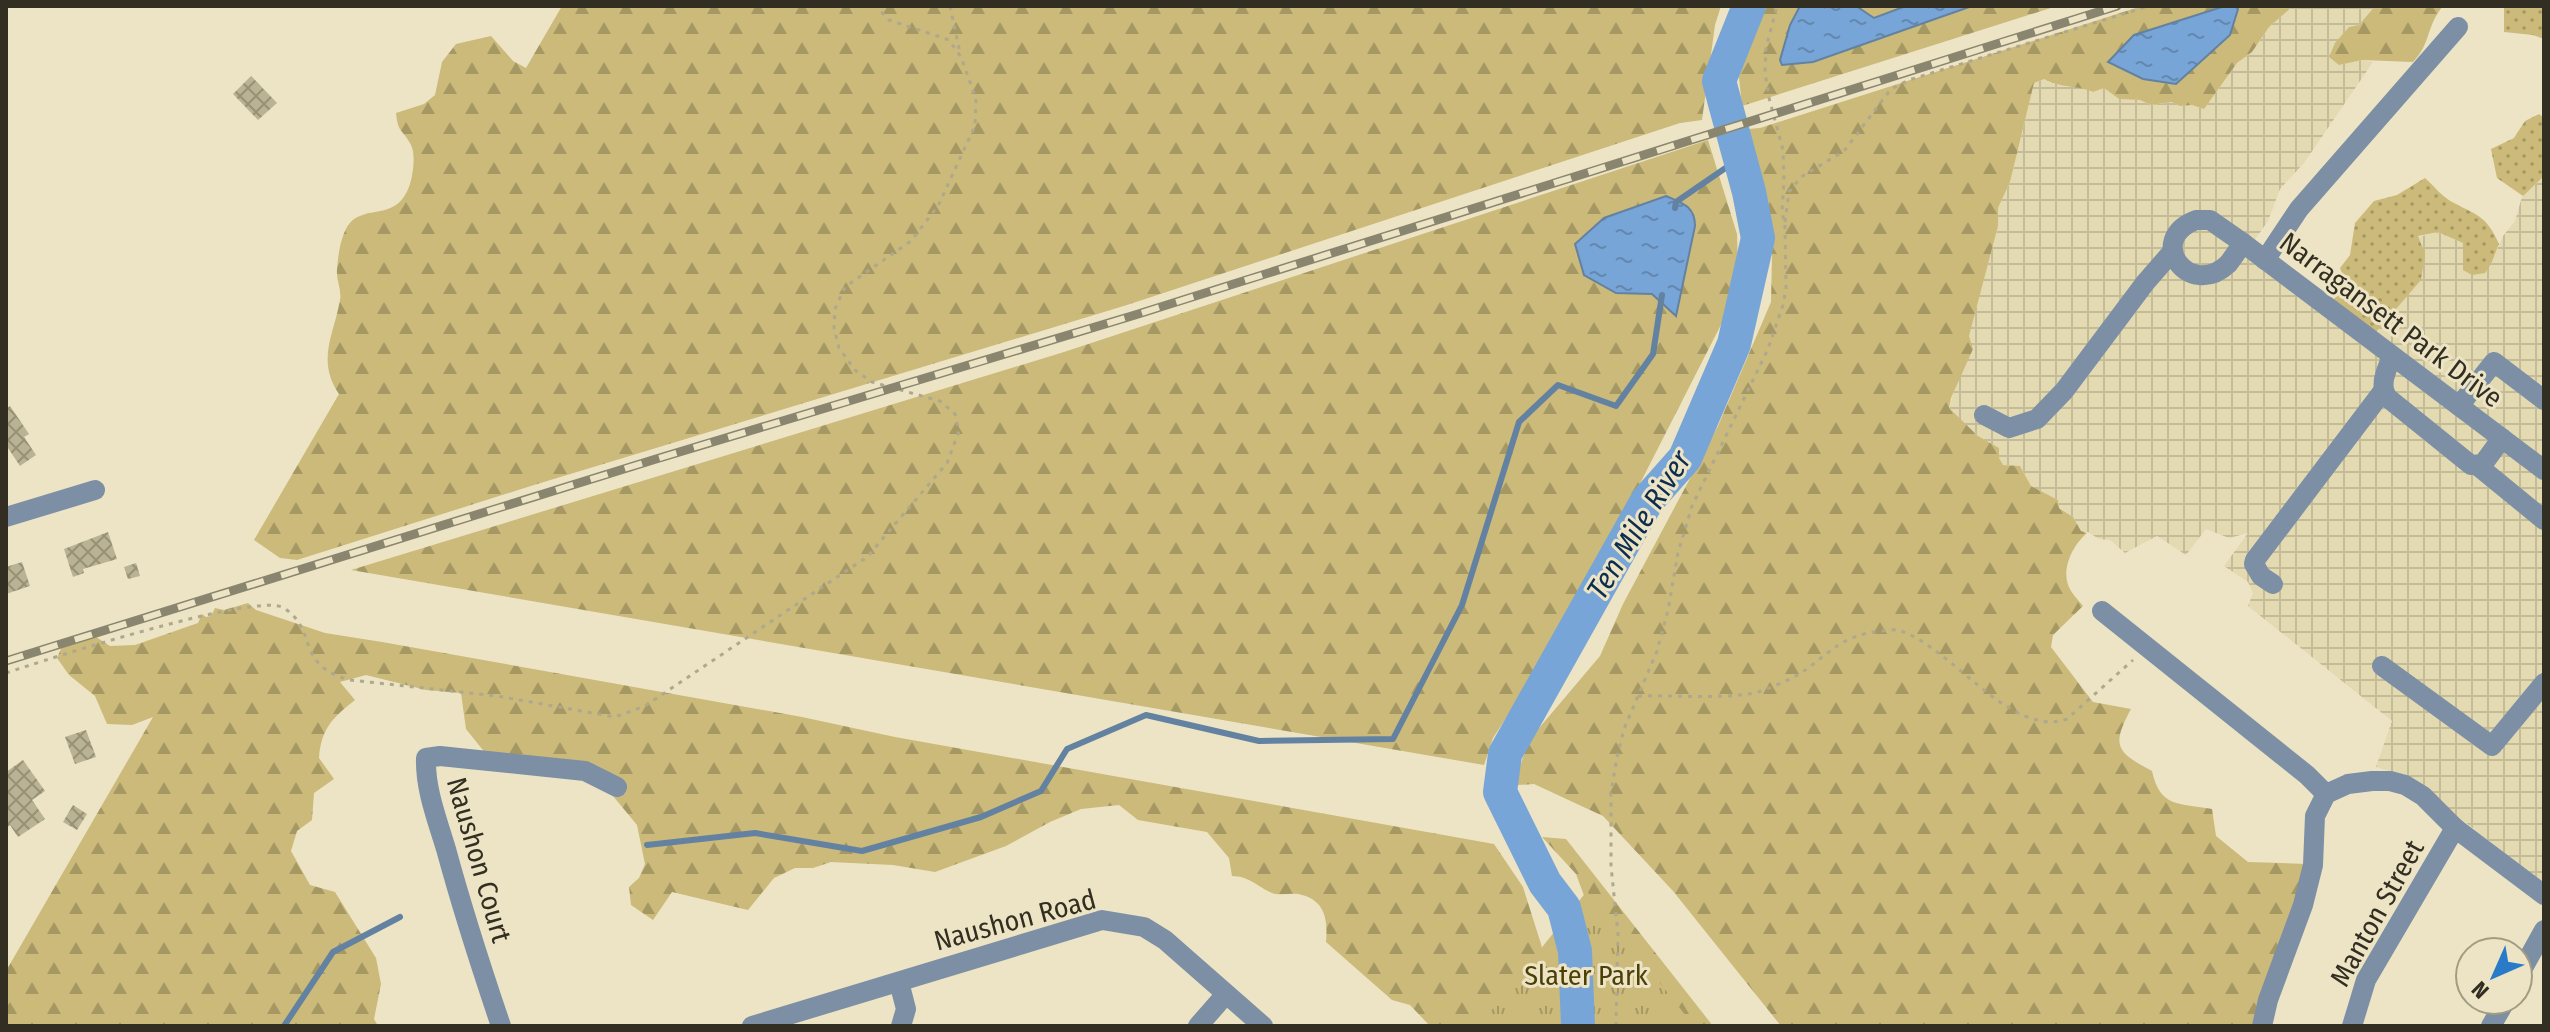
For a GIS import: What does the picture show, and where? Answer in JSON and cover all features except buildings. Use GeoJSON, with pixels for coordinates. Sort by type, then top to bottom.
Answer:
{"type":"FeatureCollection","features":[{"type":"Feature","properties":{"kind":"street"},"geometry":{"type":"LineString","coordinates":[[2265,260],[2299,209],[2458,27]]}},
{"type":"Feature","properties":{"kind":"street","name":"Narragansett Park Drive"},"geometry":{"type":"LineString","coordinates":[[2243,243],[2228,264],[2216,272],[2199,276],[2187,271],[2172,252],[2173,242],[2187,223],[2210,220],[2243,243],[2544,470]]}},
{"type":"Feature","properties":{"kind":"street"},"geometry":{"type":"LineString","coordinates":[[1984,415],[2009,428],[2037,419],[2064,391],[2172,252]]}},
{"type":"Feature","properties":{"kind":"street"},"geometry":{"type":"LineString","coordinates":[[2273,584],[2261,576],[2255,560],[2383,391],[2392,356]]}},
{"type":"Feature","properties":{"kind":"street"},"geometry":{"type":"LineString","coordinates":[[2459,406],[2494,362],[2544,400]]}},
{"type":"Feature","properties":{"kind":"street"},"geometry":{"type":"LineString","coordinates":[[2383,391],[2471,465],[2478,466],[2544,520]]}},
{"type":"Feature","properties":{"kind":"street"},"geometry":{"type":"LineString","coordinates":[[2478,466],[2483,464],[2502,438]]}},
{"type":"Feature","properties":{"kind":"street"},"geometry":{"type":"LineString","coordinates":[[6,517],[95,490]]}},
{"type":"Feature","properties":{"kind":"street"},"geometry":{"type":"LineString","coordinates":[[2102,611],[2307,775],[2326,794]]}},
{"type":"Feature","properties":{"kind":"street"},"geometry":{"type":"LineString","coordinates":[[2382,666],[2490,746],[2494,746],[2544,683]]}},
{"type":"Feature","properties":{"kind":"street","name":"Naushon Court"},"geometry":{"type":"LineString","coordinates":[[501,1026],[425,777],[426,758],[440,756],[585,771],[617,787]]}},
{"type":"Feature","properties":{"kind":"street"},"geometry":{"type":"LineString","coordinates":[[2262,1026],[2268,1000],[2303,905],[2313,865],[2315,816],[2326,794],[2348,784],[2390,781],[2405,785],[2423,796],[2455,828],[2544,895]]}},
{"type":"Feature","properties":{"kind":"street","name":"Manton Street"},"geometry":{"type":"LineString","coordinates":[[2352,1026],[2366,980],[2455,828]]}},
{"type":"Feature","properties":{"kind":"street","name":"Naushon Road"},"geometry":{"type":"LineString","coordinates":[[752,1026],[1102,920],[1144,927],[1165,940],[1263,1026]]}},
{"type":"Feature","properties":{"kind":"street"},"geometry":{"type":"LineString","coordinates":[[2534,948],[2544,930]]}},
{"type":"Feature","properties":{"kind":"street"},"geometry":{"type":"LineString","coordinates":[[899,982],[906,1009],[901,1026]]}},
{"type":"Feature","properties":{"kind":"street"},"geometry":{"type":"LineString","coordinates":[[1198,1026],[1226,994]]}},
{"type":"Feature","properties":{"kind":"path"},"geometry":{"type":"LineString","coordinates":[[876,6],[889,20],[949,40],[961,57]]}},
{"type":"Feature","properties":{"kind":"path"},"geometry":{"type":"LineString","coordinates":[[6,673],[182,620],[266,604],[281,606],[298,620],[314,660],[329,675],[497,696],[615,717],[645,706],[867,557],[947,463],[959,431],[955,414],[940,401],[872,382],[855,370],[839,348],[834,328],[835,309],[845,287],[911,241],[938,206],[975,126],[976,99],[961,57],[950,6]]}},
{"type":"Feature","properties":{"kind":"path"},"geometry":{"type":"LineString","coordinates":[[1777,6],[1766,48],[1765,72],[1783,150],[1782,211],[1785,226]]}},
{"type":"Feature","properties":{"kind":"path"},"geometry":{"type":"LineString","coordinates":[[1616,1026],[1618,934],[1611,866],[1611,793],[1624,729],[1657,651],[1678,553],[1692,506],[1778,324],[1786,289],[1785,226],[1789,192],[1801,177],[1844,151],[1891,89],[1909,80],[2149,6]]}},
{"type":"Feature","properties":{"kind":"path"},"geometry":{"type":"LineString","coordinates":[[1638,696],[1750,694],[1790,679],[1837,645],[1870,632],[1899,630],[1932,648],[2001,702],[2034,722],[2053,724],[2067,719],[2147,648]]}},
{"type":"Feature","properties":{"kind":"shaded area"},"geometry":{"type":"Polygon","coordinates":[[[2293,6],[2375,6],[2359,25],[2339,65],[2362,60],[2373,62],[2304,163],[2280,189],[2268,221],[2252,244],[2371,331],[2418,237],[2438,232],[2463,243],[2491,264],[2503,236],[2515,221],[2522,197],[2544,176],[2544,885],[2465,822],[2453,819],[2398,774],[2376,767],[2392,721],[2248,606],[2253,593],[2248,582],[2224,566],[2248,533],[2229,538],[2206,529],[2186,555],[2157,536],[2125,553],[2110,540],[2081,532],[2073,517],[2059,507],[2058,500],[2031,486],[2020,466],[2003,465],[1998,458],[1998,448],[1978,436],[1949,409],[1998,226],[1998,208],[2010,182],[2034,83],[2044,79],[2050,83],[2081,86],[2093,92],[2104,88],[2119,99],[2140,100],[2151,105],[2173,102],[2204,109],[2237,63],[2252,52],[2269,27],[2293,6]]]}},
{"type":"Feature","properties":{"kind":"green space"},"geometry":{"type":"Polygon","coordinates":[[[562,6],[1721,6],[1715,25],[1702,120],[1680,123],[1127,305],[297,560],[280,558],[254,540],[339,394],[332,382],[328,359],[340,300],[337,270],[343,235],[354,219],[398,203],[410,182],[413,149],[400,128],[396,113],[424,104],[435,95],[442,62],[456,44],[491,36],[513,61],[526,68],[562,6]]]}},
{"type":"Feature","properties":{"kind":"green space"},"geometry":{"type":"Polygon","coordinates":[[[1756,6],[1800,6],[1790,25],[1813,62],[1972,6],[2057,6],[1742,106],[1739,77],[1756,6]]]}},
{"type":"Feature","properties":{"kind":"green space"},"geometry":{"type":"Polygon","coordinates":[[[1856,6],[1906,6],[1874,19],[1856,6]]]}},
{"type":"Feature","properties":{"kind":"green space"},"geometry":{"type":"Polygon","coordinates":[[[2142,6],[2225,6],[2134,35],[2109,62],[2143,79],[2238,10],[2235,6],[2293,6],[2269,27],[2252,52],[2237,63],[2204,109],[2172,102],[2151,105],[2140,100],[2119,99],[2104,88],[2093,92],[2044,79],[2034,83],[2010,182],[1998,208],[1998,226],[1969,336],[1973,349],[1949,408],[1978,436],[1999,448],[2003,465],[2020,466],[2031,486],[2058,500],[2059,508],[2073,517],[2081,531],[2087,533],[2072,552],[2066,576],[2071,591],[2083,606],[2053,635],[2051,647],[2093,702],[2131,709],[2119,740],[2124,753],[2152,771],[2160,792],[2166,798],[2212,809],[2216,836],[2248,862],[2307,864],[2259,1026],[1781,1026],[1673,891],[1603,816],[1534,784],[1518,785],[1517,775],[1529,740],[1600,656],[1623,604],[1718,426],[1771,302],[1772,256],[1766,196],[1748,129],[1760,128],[2142,6]]]}},
{"type":"Feature","properties":{"kind":"green space"},"geometry":{"type":"Polygon","coordinates":[[[2375,6],[2443,6],[2413,62],[2362,60],[2339,65],[2329,57],[2335,43],[2349,27],[2359,25],[2375,6]]]}},
{"type":"Feature","properties":{"kind":"green space"},"geometry":{"type":"Polygon","coordinates":[[[2504,6],[2544,6],[2544,39],[2504,32],[2504,6]]]}},
{"type":"Feature","properties":{"kind":"green space"},"geometry":{"type":"Polygon","coordinates":[[[2539,114],[2544,118],[2544,176],[2523,196],[2497,178],[2491,149],[2514,138],[2525,121],[2539,114]]]}},
{"type":"Feature","properties":{"kind":"green space"},"geometry":{"type":"Polygon","coordinates":[[[1708,140],[1737,234],[1738,270],[1729,309],[1576,609],[1493,738],[1484,765],[351,570],[1064,352],[1708,140]],[[1695,226],[1652,294],[1675,315],[1695,226]]]}},
{"type":"Feature","properties":{"kind":"green space"},"geometry":{"type":"Polygon","coordinates":[[[2425,178],[2446,198],[2481,218],[2499,244],[2485,273],[2472,275],[2463,270],[2463,243],[2438,232],[2418,236],[2425,254],[2421,280],[2376,332],[2331,302],[2347,285],[2340,268],[2350,255],[2355,223],[2374,201],[2397,195],[2425,178]]]}},
{"type":"Feature","properties":{"kind":"green space"},"geometry":{"type":"Polygon","coordinates":[[[248,603],[256,610],[325,633],[1494,844],[1523,887],[1541,944],[1551,992],[1550,1026],[1430,1026],[1410,1005],[1392,1000],[1326,942],[1323,911],[1314,900],[1298,894],[1272,893],[1248,880],[1232,876],[1229,858],[1207,832],[1138,820],[1119,805],[1081,809],[1006,846],[935,872],[893,865],[831,862],[813,868],[795,868],[774,878],[748,910],[672,892],[653,920],[631,905],[629,887],[639,878],[645,864],[637,825],[613,796],[609,775],[486,754],[466,729],[461,693],[426,690],[366,675],[340,682],[355,700],[340,712],[325,731],[319,758],[334,779],[314,793],[312,820],[297,831],[291,851],[310,885],[335,892],[376,958],[381,984],[374,1019],[378,1026],[6,1026],[6,971],[153,717],[132,725],[107,724],[95,696],[69,675],[57,658],[63,644],[96,637],[110,646],[135,645],[198,623],[202,614],[211,616],[215,608],[224,610],[248,603]]]}},
{"type":"Feature","properties":{"kind":"green space"},"geometry":{"type":"Polygon","coordinates":[[[1542,837],[1566,839],[1713,1026],[1594,1026],[1586,901],[1576,874],[1542,837]]]}},
{"type":"Feature","properties":{"kind":"green space","name":"Slater Park"},"geometry":{"type":"Polygon","coordinates":[[[1587,891],[1694,1026],[1479,1026],[1587,891]]]}},
{"type":"Feature","properties":{"kind":"water"},"geometry":{"type":"Polygon","coordinates":[[[1800,6],[1856,6],[1874,18],[1906,6],[1972,6],[1813,62],[1782,65],[1780,60],[1790,25],[1800,6]]]}},
{"type":"Feature","properties":{"kind":"water"},"geometry":{"type":"Polygon","coordinates":[[[2225,6],[2238,9],[2230,35],[2176,84],[2143,79],[2108,62],[2134,35],[2225,6]]]}},
{"type":"Feature","properties":{"kind":"water"},"geometry":{"type":"Polygon","coordinates":[[[1666,196],[1690,210],[1695,226],[1676,316],[1652,294],[1616,293],[1584,275],[1575,244],[1604,218],[1666,196]]]}},
{"type":"Feature","properties":{"kind":"waterway","name":"Ten Mile River"},"geometry":{"type":"LineString","coordinates":[[1578,1026],[1575,951],[1564,908],[1545,883],[1500,792],[1505,754],[1647,501],[1685,458],[1734,344],[1758,238],[1719,81],[1749,6]]}},
{"type":"Feature","properties":{"kind":"waterway"},"geometry":{"type":"LineString","coordinates":[[1675,208],[1676,202],[1740,158]]}},
{"type":"Feature","properties":{"kind":"waterway"},"geometry":{"type":"LineString","coordinates":[[647,845],[755,833],[862,851],[981,817],[1041,791],[1067,749],[1146,715],[1259,741],[1393,739],[1462,605],[1519,422],[1558,385],[1616,406],[1653,354],[1662,295]]}},
{"type":"Feature","properties":{"kind":"waterway"},"geometry":{"type":"LineString","coordinates":[[284,1026],[333,952],[400,917]]}},
{"type":"Feature","properties":{"kind":"railway"},"geometry":{"type":"LineString","coordinates":[[6,661],[656,459],[1135,315],[2117,6]]}}]}
